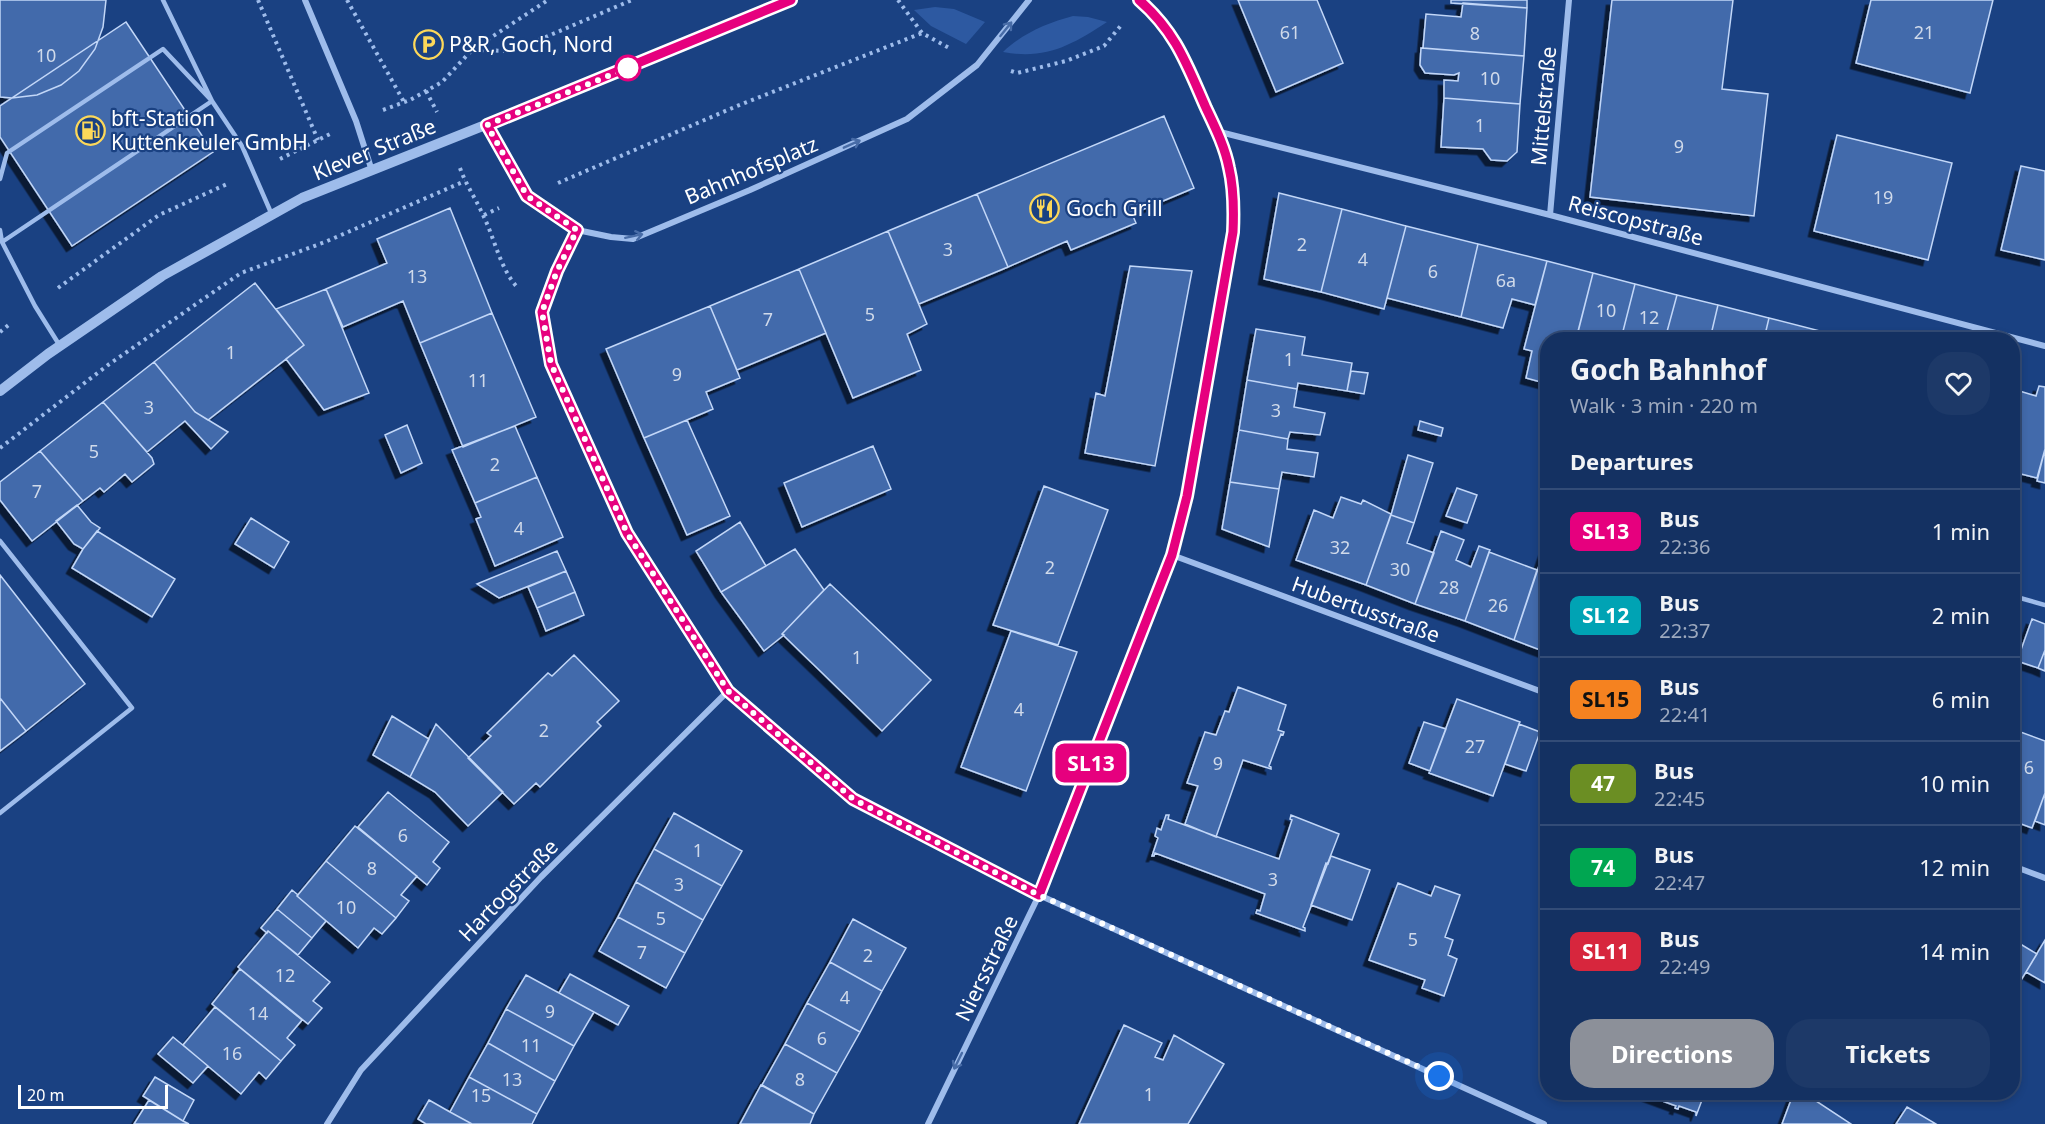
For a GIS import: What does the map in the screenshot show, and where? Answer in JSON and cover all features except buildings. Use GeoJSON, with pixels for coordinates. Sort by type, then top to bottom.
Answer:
{"type":"FeatureCollection","features":[{"type":"Feature","properties":{"kind":"street"},"geometry":{"type":"LineString","coordinates":[[305,0],[356,121],[372,171]]}},
{"type":"Feature","properties":{"kind":"street","name":"Klever Straße"},"geometry":{"type":"LineString","coordinates":[[0,390],[162,276],[302,198],[792,0]]}},
{"type":"Feature","properties":{"kind":"street","name":"Bahnhofsplatz"},"geometry":{"type":"LineString","coordinates":[[487,125],[527,196],[577,230],[633,239],[750,190],[907,119],[977,65],[1029,0]]}},
{"type":"Feature","properties":{"kind":"street","name":"Niersstraße"},"geometry":{"type":"LineString","coordinates":[[928,1124],[1039,895],[1172,555],[1187,496],[1233,232],[1234,200],[1229,167],[1179,46],[1161,21],[1140,0]]}},
{"type":"Feature","properties":{"kind":"street","name":"Mittelstraße"},"geometry":{"type":"LineString","coordinates":[[1550,215],[1569,0]]}},
{"type":"Feature","properties":{"kind":"street","name":"Reiscopstraße"},"geometry":{"type":"LineString","coordinates":[[1216,131],[1550,215],[1992,332]]}},
{"type":"Feature","properties":{"kind":"street"},"geometry":{"type":"LineString","coordinates":[[577,230],[557,271],[542,312],[551,364],[627,533],[728,691],[853,799],[1039,895],[1544,1124]]}},
{"type":"Feature","properties":{"kind":"street","name":"Reiscopstraße"},"geometry":{"type":"LineString","coordinates":[[2020,339],[2045,346]]}},
{"type":"Feature","properties":{"kind":"street","name":"Hubertusstraße"},"geometry":{"type":"LineString","coordinates":[[1172,555],[1540,691]]}},
{"type":"Feature","properties":{"kind":"street","name":"Hartogstraße"},"geometry":{"type":"LineString","coordinates":[[327,1124],[361,1070],[541,877],[728,691]]}},
{"type":"Feature","properties":{"kind":"street"},"geometry":{"type":"LineString","coordinates":[[2020,869],[2045,878]]}},
{"type":"Feature","properties":{"kind":"lane"},"geometry":{"type":"LineString","coordinates":[[163,0],[212,101],[242,146],[272,215]]}},
{"type":"Feature","properties":{"kind":"lane"},"geometry":{"type":"LineString","coordinates":[[0,179],[7,153],[163,49],[212,101]]}},
{"type":"Feature","properties":{"kind":"lane"},"geometry":{"type":"LineString","coordinates":[[1,241],[212,101]]}},
{"type":"Feature","properties":{"kind":"lane"},"geometry":{"type":"LineString","coordinates":[[0,230],[1,241],[35,306],[60,346]]}},
{"type":"Feature","properties":{"kind":"lane"},"geometry":{"type":"LineString","coordinates":[[0,541],[132,708],[0,813]]}},
{"type":"Feature","properties":{"kind":"lane"},"geometry":{"type":"LineString","coordinates":[[2020,598],[2045,605]]}},
{"type":"Feature","properties":{"kind":"path"},"geometry":{"type":"LineString","coordinates":[[258,0],[318,140]]}},
{"type":"Feature","properties":{"kind":"path"},"geometry":{"type":"LineString","coordinates":[[347,0],[404,102]]}},
{"type":"Feature","properties":{"kind":"path"},"geometry":{"type":"LineString","coordinates":[[0,332],[159,215],[356,121],[404,102],[442,82],[472,50],[548,0]]}},
{"type":"Feature","properties":{"kind":"path"},"geometry":{"type":"LineString","coordinates":[[472,50],[513,51],[632,0]]}},
{"type":"Feature","properties":{"kind":"path"},"geometry":{"type":"LineString","coordinates":[[483,215],[737,106],[922,33]]}},
{"type":"Feature","properties":{"kind":"path"},"geometry":{"type":"LineString","coordinates":[[0,448],[108,365],[241,273],[326,242],[465,181],[483,215],[504,267],[515,284],[542,312]]}},
{"type":"Feature","properties":{"kind":"shaded area"},"geometry":{"type":"Polygon","coordinates":[[[935,7],[954,9],[985,22],[966,44],[931,26],[914,10],[935,7]]]}},
{"type":"Feature","properties":{"kind":"shaded area"},"geometry":{"type":"Polygon","coordinates":[[[1073,16],[1107,22],[1082,38],[1058,49],[1032,54],[1003,52],[1036,29],[1073,16]]]}},
{"type":"Feature","properties":{"kind":"bus line","name":"SL13"},"geometry":{"type":"LineString","coordinates":[[791,0],[487,125],[527,196],[577,230],[557,271],[542,312],[551,364],[627,533],[728,691],[853,799],[1039,895],[1172,555],[1187,496],[1233,232],[1234,200],[1229,167],[1216,131],[1179,46],[1161,21],[1139,0]]}},
{"type":"Feature","properties":{"kind":"place","name":"P&R, Goch, Nord"},"geometry":{"type":"Point","coordinates":[428,44]}},
{"type":"Feature","properties":{"kind":"place","name":"bft-Station Kuttenkeuler GmbH"},"geometry":{"type":"Point","coordinates":[90,130]}},
{"type":"Feature","properties":{"kind":"place","name":"Goch Grill"},"geometry":{"type":"Point","coordinates":[1045,208]}},
{"type":"Feature","properties":{"kind":"route"},"geometry":{"type":"LineString","coordinates":[[628,68],[487,125],[527,196],[577,230],[557,271],[542,312],[551,364],[627,533],[728,691],[853,799],[1039,895],[1439,1076]]}}]}
